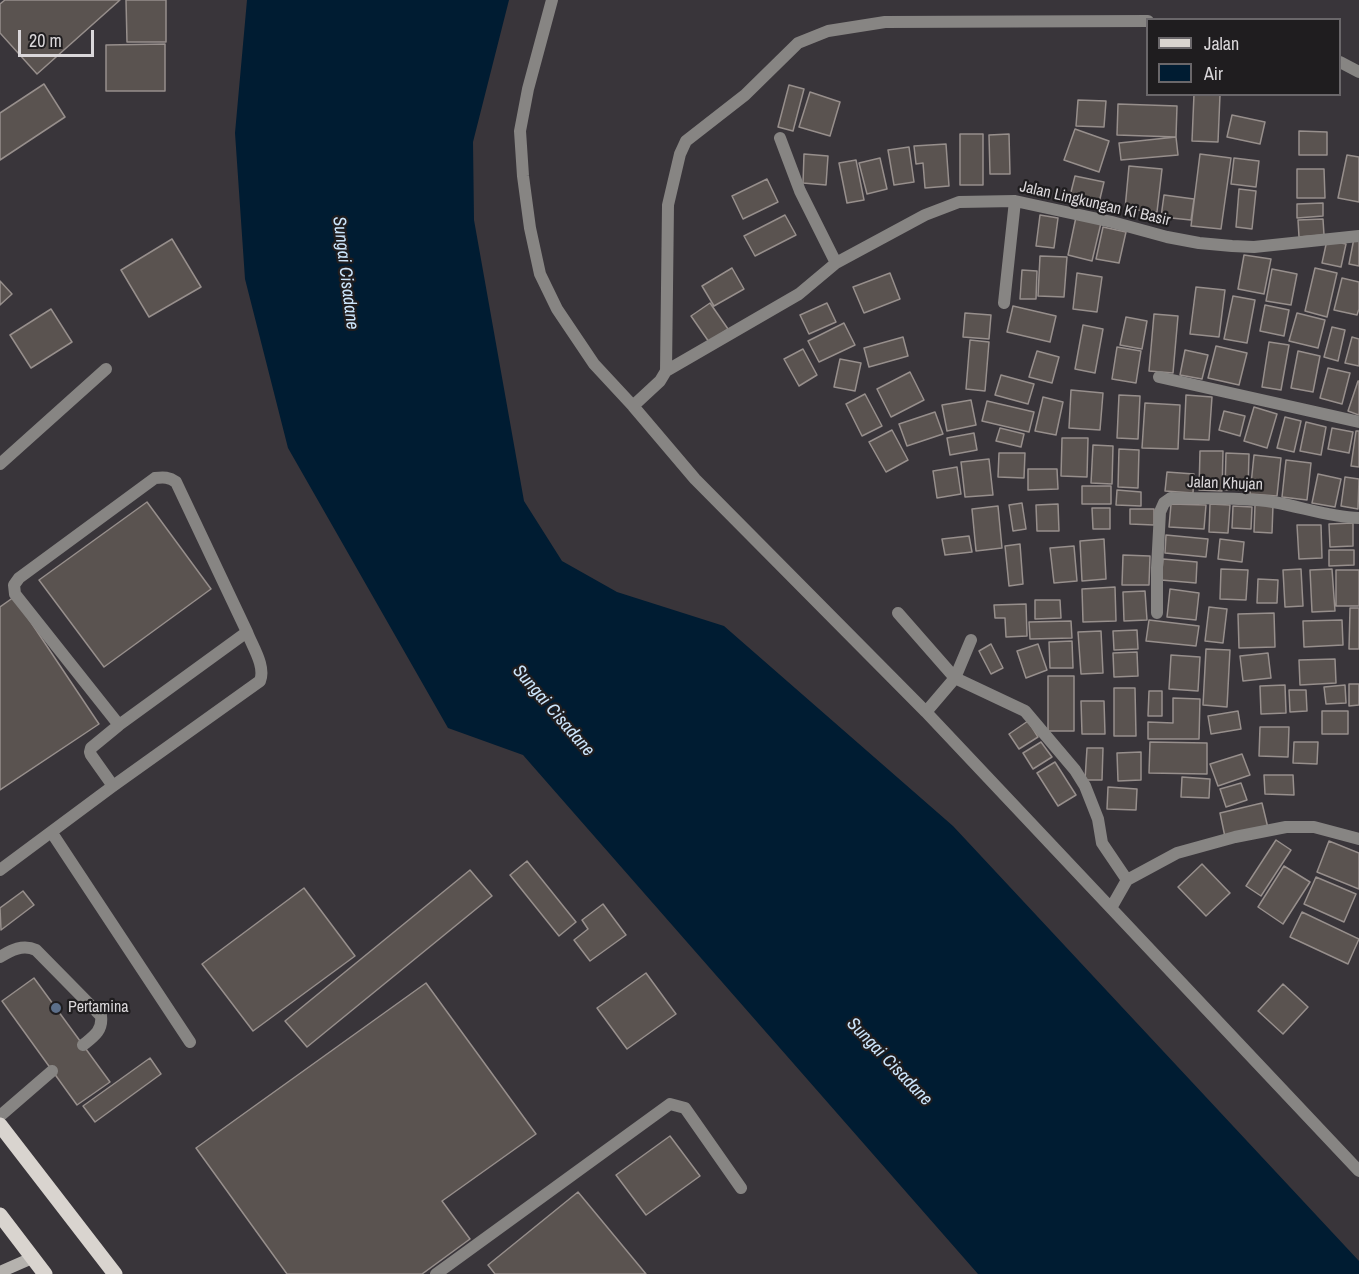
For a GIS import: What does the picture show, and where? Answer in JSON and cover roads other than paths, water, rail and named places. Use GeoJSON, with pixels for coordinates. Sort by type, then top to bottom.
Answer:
{"type":"FeatureCollection","features":[{"type":"Feature","properties":{"kind":"main road"},"geometry":{"type":"LineString","coordinates":[[0,1125],[115,1274]]}},
{"type":"Feature","properties":{"kind":"main road"},"geometry":{"type":"LineString","coordinates":[[0,1215],[45,1274]]}},
{"type":"Feature","properties":{"kind":"street"},"geometry":{"type":"LineString","coordinates":[[552,0],[528,89],[520,131],[523,176],[530,228],[540,274],[557,309],[594,363],[695,479],[926,712],[1359,1171]]}},
{"type":"Feature","properties":{"kind":"street"},"geometry":{"type":"LineString","coordinates":[[666,372],[668,205],[680,154],[686,141],[745,95],[798,43],[828,31],[885,22],[1146,21]]}},
{"type":"Feature","properties":{"kind":"street"},"geometry":{"type":"LineString","coordinates":[[1341,63],[1359,72]]}},
{"type":"Feature","properties":{"kind":"street"},"geometry":{"type":"LineString","coordinates":[[780,138],[800,191],[836,263]]}},
{"type":"Feature","properties":{"kind":"street"},"geometry":{"type":"LineString","coordinates":[[1004,303],[1015,201]]}},
{"type":"Feature","properties":{"kind":"street","name":"Jalan Lingkungan Ki Basir"},"geometry":{"type":"LineString","coordinates":[[633,406],[660,381],[666,372],[799,294],[836,263],[925,215],[959,202],[1015,201],[1112,222],[1167,237],[1232,246],[1254,247],[1359,236]]}},
{"type":"Feature","properties":{"kind":"street"},"geometry":{"type":"LineString","coordinates":[[0,464],[106,369]]}},
{"type":"Feature","properties":{"kind":"street"},"geometry":{"type":"LineString","coordinates":[[1159,377],[1359,422]]}},
{"type":"Feature","properties":{"kind":"street"},"geometry":{"type":"LineString","coordinates":[[0,870],[260,681],[262,677],[261,668],[247,632],[176,482],[170,478],[155,478],[19,578],[14,585],[15,594],[119,725]]}},
{"type":"Feature","properties":{"kind":"street","name":"Jalan Khujan"},"geometry":{"type":"LineString","coordinates":[[1157,613],[1160,512],[1164,503],[1171,498],[1270,502],[1343,518],[1359,518]]}},
{"type":"Feature","properties":{"kind":"street"},"geometry":{"type":"LineString","coordinates":[[898,613],[955,678],[1025,711],[1075,770],[1085,786],[1098,819],[1102,843],[1127,880]]}},
{"type":"Feature","properties":{"kind":"street"},"geometry":{"type":"LineString","coordinates":[[113,786],[90,752],[93,745],[247,632]]}},
{"type":"Feature","properties":{"kind":"street"},"geometry":{"type":"LineString","coordinates":[[926,712],[955,678],[971,640]]}},
{"type":"Feature","properties":{"kind":"street"},"geometry":{"type":"LineString","coordinates":[[1112,908],[1127,880],[1177,853],[1235,837],[1286,827],[1314,827],[1359,839]]}},
{"type":"Feature","properties":{"kind":"street"},"geometry":{"type":"LineString","coordinates":[[52,832],[190,1042]]}},
{"type":"Feature","properties":{"kind":"street"},"geometry":{"type":"LineString","coordinates":[[0,957],[28,946],[36,950],[100,1016],[101,1025],[97,1034],[83,1045]]}},
{"type":"Feature","properties":{"kind":"street"},"geometry":{"type":"LineString","coordinates":[[0,1116],[52,1071]]}},
{"type":"Feature","properties":{"kind":"street"},"geometry":{"type":"LineString","coordinates":[[436,1274],[670,1104],[685,1108],[741,1188]]}},
{"type":"Feature","properties":{"kind":"street"},"geometry":{"type":"LineString","coordinates":[[0,1272],[32,1258]]}},
{"type":"Feature","properties":{"kind":"water","name":"Sungai Cisadane"},"geometry":{"type":"Polygon","coordinates":[[[247,0],[509,0],[473,142],[474,220],[524,501],[562,561],[617,592],[724,626],[953,826],[1359,1261],[1359,1274],[978,1274],[523,755],[448,728],[288,448],[245,279],[235,133],[247,0]]]}},
{"type":"Feature","properties":{"kind":"place","name":"Pertamina"},"geometry":{"type":"Point","coordinates":[56,1008]}}]}
